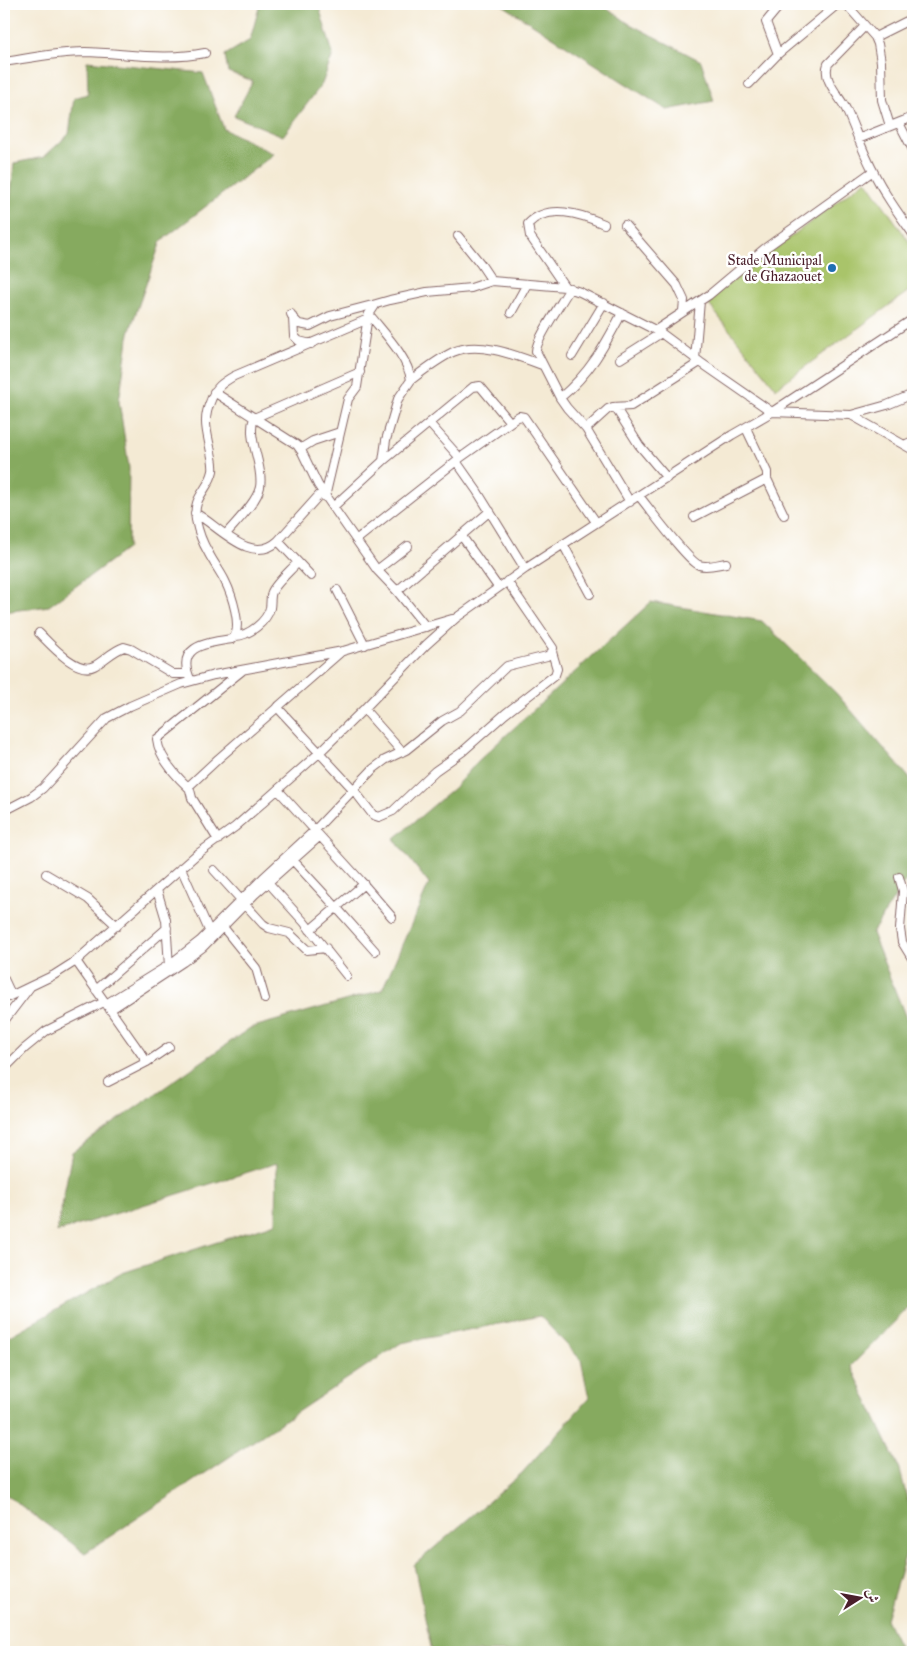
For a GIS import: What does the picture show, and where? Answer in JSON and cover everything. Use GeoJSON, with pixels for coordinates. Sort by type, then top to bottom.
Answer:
{"type":"FeatureCollection","features":[{"type":"Feature","properties":{"kind":"street"},"geometry":{"type":"LineString","coordinates":[[778,54],[766,22],[781,4]]}},
{"type":"Feature","properties":{"kind":"street"},"geometry":{"type":"LineString","coordinates":[[748,84],[778,54],[838,4]]}},
{"type":"Feature","properties":{"kind":"street"},"geometry":{"type":"LineString","coordinates":[[846,4],[874,37],[880,51],[882,100],[890,126]]}},
{"type":"Feature","properties":{"kind":"street"},"geometry":{"type":"LineString","coordinates":[[874,37],[913,18]]}},
{"type":"Feature","properties":{"kind":"street"},"geometry":{"type":"LineString","coordinates":[[865,26],[828,64],[826,69],[827,79],[844,106],[872,171],[888,199],[913,234]]}},
{"type":"Feature","properties":{"kind":"street"},"geometry":{"type":"LineString","coordinates":[[4,62],[52,54],[82,52],[172,57],[205,53]]}},
{"type":"Feature","properties":{"kind":"street"},"geometry":{"type":"LineString","coordinates":[[858,139],[913,117]]}},
{"type":"Feature","properties":{"kind":"street"},"geometry":{"type":"LineString","coordinates":[[899,123],[913,150]]}},
{"type":"Feature","properties":{"kind":"street"},"geometry":{"type":"LineString","coordinates":[[620,359],[658,332],[683,311],[700,301],[764,249],[872,171]]}},
{"type":"Feature","properties":{"kind":"street"},"geometry":{"type":"LineString","coordinates":[[568,287],[530,236],[528,224],[536,216],[553,212],[589,217],[604,224]]}},
{"type":"Feature","properties":{"kind":"street"},"geometry":{"type":"LineString","coordinates":[[625,225],[677,286],[684,300],[683,311]]}},
{"type":"Feature","properties":{"kind":"street"},"geometry":{"type":"LineString","coordinates":[[458,236],[492,281]]}},
{"type":"Feature","properties":{"kind":"street"},"geometry":{"type":"LineString","coordinates":[[311,344],[300,341],[294,336],[292,316],[303,326],[310,326],[330,316],[407,296],[471,288],[499,280],[568,287],[604,303],[658,332],[772,412],[851,415],[887,405],[913,394]]}},
{"type":"Feature","properties":{"kind":"street"},"geometry":{"type":"LineString","coordinates":[[511,313],[527,284]]}},
{"type":"Feature","properties":{"kind":"street"},"geometry":{"type":"LineString","coordinates":[[568,287],[536,346],[536,351],[560,398],[586,429],[630,502]]}},
{"type":"Feature","properties":{"kind":"street"},"geometry":{"type":"LineString","coordinates":[[697,361],[700,301]]}},
{"type":"Feature","properties":{"kind":"street"},"geometry":{"type":"LineString","coordinates":[[572,356],[604,303]]}},
{"type":"Feature","properties":{"kind":"street"},"geometry":{"type":"LineString","coordinates":[[195,513],[237,542],[255,550],[265,549],[278,541],[323,494],[348,399],[357,387],[368,317],[376,304]]}},
{"type":"Feature","properties":{"kind":"street"},"geometry":{"type":"LineString","coordinates":[[560,398],[576,384],[600,354],[622,313]]}},
{"type":"Feature","properties":{"kind":"street"},"geometry":{"type":"LineString","coordinates":[[235,636],[237,623],[231,596],[226,582],[204,544],[195,513],[198,497],[213,470],[204,420],[214,392],[222,382],[234,376],[311,344],[368,317]]}},
{"type":"Feature","properties":{"kind":"street"},"geometry":{"type":"LineString","coordinates":[[368,317],[407,365],[411,380]]}},
{"type":"Feature","properties":{"kind":"street"},"geometry":{"type":"LineString","coordinates":[[4,999],[11,994],[30,987],[76,961],[196,855],[235,828],[318,754],[431,640],[456,618],[525,568],[772,412],[913,318]]}},
{"type":"Feature","properties":{"kind":"street"},"geometry":{"type":"LineString","coordinates":[[383,461],[386,440],[398,399],[411,380],[454,351],[468,348],[494,350],[542,365]]}},
{"type":"Feature","properties":{"kind":"street"},"geometry":{"type":"LineString","coordinates":[[586,429],[608,409],[631,406],[697,361]]}},
{"type":"Feature","properties":{"kind":"street"},"geometry":{"type":"LineString","coordinates":[[226,534],[256,498],[260,487],[259,466],[251,425],[254,418],[360,372]]}},
{"type":"Feature","properties":{"kind":"street"},"geometry":{"type":"LineString","coordinates":[[333,507],[383,461],[473,387],[480,386],[510,422]]}},
{"type":"Feature","properties":{"kind":"street"},"geometry":{"type":"LineString","coordinates":[[214,392],[300,449],[323,494],[377,570],[397,591],[431,640]]}},
{"type":"Feature","properties":{"kind":"street"},"geometry":{"type":"LineString","coordinates":[[615,407],[639,445],[667,478]]}},
{"type":"Feature","properties":{"kind":"street"},"geometry":{"type":"LineString","coordinates":[[851,415],[913,450]]}},
{"type":"Feature","properties":{"kind":"street"},"geometry":{"type":"LineString","coordinates":[[356,540],[458,459],[519,416],[524,417],[596,522]]}},
{"type":"Feature","properties":{"kind":"street"},"geometry":{"type":"LineString","coordinates":[[430,423],[458,459],[525,568]]}},
{"type":"Feature","properties":{"kind":"street"},"geometry":{"type":"LineString","coordinates":[[746,428],[767,472],[767,480],[784,515]]}},
{"type":"Feature","properties":{"kind":"street"},"geometry":{"type":"LineString","coordinates":[[300,449],[312,441],[340,432]]}},
{"type":"Feature","properties":{"kind":"street"},"geometry":{"type":"LineString","coordinates":[[904,445],[913,441]]}},
{"type":"Feature","properties":{"kind":"street"},"geometry":{"type":"LineString","coordinates":[[694,517],[767,480]]}},
{"type":"Feature","properties":{"kind":"street"},"geometry":{"type":"LineString","coordinates":[[640,496],[696,564],[704,566],[726,564]]}},
{"type":"Feature","properties":{"kind":"street"},"geometry":{"type":"LineString","coordinates":[[397,591],[490,511]]}},
{"type":"Feature","properties":{"kind":"street"},"geometry":{"type":"LineString","coordinates":[[460,535],[498,587]]}},
{"type":"Feature","properties":{"kind":"street"},"geometry":{"type":"LineString","coordinates":[[278,541],[311,576]]}},
{"type":"Feature","properties":{"kind":"street"},"geometry":{"type":"LineString","coordinates":[[563,544],[590,594]]}},
{"type":"Feature","properties":{"kind":"street"},"geometry":{"type":"LineString","coordinates":[[377,570],[408,546]]}},
{"type":"Feature","properties":{"kind":"street"},"geometry":{"type":"LineString","coordinates":[[189,677],[186,662],[188,656],[195,648],[202,644],[232,639],[264,620],[270,608],[272,592],[298,562]]}},
{"type":"Feature","properties":{"kind":"street"},"geometry":{"type":"LineString","coordinates":[[277,707],[318,754],[353,789],[372,815],[379,817],[393,811],[435,771],[462,752],[505,714],[555,675],[557,669],[552,652],[553,648],[507,581]]}},
{"type":"Feature","properties":{"kind":"street"},"geometry":{"type":"LineString","coordinates":[[337,590],[365,645]]}},
{"type":"Feature","properties":{"kind":"street"},"geometry":{"type":"LineString","coordinates":[[39,633],[64,657],[77,666],[86,668],[94,666],[124,647],[131,649],[173,674],[189,677],[231,672],[342,651],[456,618]]}},
{"type":"Feature","properties":{"kind":"street"},"geometry":{"type":"LineString","coordinates":[[189,788],[200,775],[342,651]]}},
{"type":"Feature","properties":{"kind":"street"},"geometry":{"type":"LineString","coordinates":[[211,935],[265,880],[317,833],[353,789],[373,769],[385,760],[402,752],[442,721],[460,710],[507,666],[548,656],[552,652]]}},
{"type":"Feature","properties":{"kind":"street"},"geometry":{"type":"LineString","coordinates":[[218,840],[192,798],[189,788],[179,779],[163,756],[157,739],[245,669]]}},
{"type":"Feature","properties":{"kind":"street"},"geometry":{"type":"LineString","coordinates":[[227,684],[231,672]]}},
{"type":"Feature","properties":{"kind":"street"},"geometry":{"type":"LineString","coordinates":[[4,811],[31,797],[43,788],[107,718],[189,677]]}},
{"type":"Feature","properties":{"kind":"street"},"geometry":{"type":"LineString","coordinates":[[364,709],[402,752]]}},
{"type":"Feature","properties":{"kind":"street"},"geometry":{"type":"LineString","coordinates":[[278,790],[392,917]]}},
{"type":"Feature","properties":{"kind":"street"},"geometry":{"type":"LineString","coordinates":[[290,858],[375,951]]}},
{"type":"Feature","properties":{"kind":"street"},"geometry":{"type":"LineString","coordinates":[[181,868],[211,935]]}},
{"type":"Feature","properties":{"kind":"street"},"geometry":{"type":"LineString","coordinates":[[214,870],[265,926],[289,933],[305,950],[312,951],[326,948]]}},
{"type":"Feature","properties":{"kind":"street"},"geometry":{"type":"LineString","coordinates":[[46,874],[88,899],[117,926]]}},
{"type":"Feature","properties":{"kind":"street"},"geometry":{"type":"LineString","coordinates":[[899,877],[903,892],[900,929],[902,942],[913,960]]}},
{"type":"Feature","properties":{"kind":"street"},"geometry":{"type":"LineString","coordinates":[[265,880],[326,948],[347,976]]}},
{"type":"Feature","properties":{"kind":"street"},"geometry":{"type":"LineString","coordinates":[[310,930],[364,884]]}},
{"type":"Feature","properties":{"kind":"street"},"geometry":{"type":"LineString","coordinates":[[157,890],[165,912],[169,968]]}},
{"type":"Feature","properties":{"kind":"street"},"geometry":{"type":"LineString","coordinates":[[4,1069],[46,1031],[106,1006],[169,968],[190,949],[223,927],[243,902]]}},
{"type":"Feature","properties":{"kind":"street"},"geometry":{"type":"LineString","coordinates":[[223,927],[256,968],[265,999]]}},
{"type":"Feature","properties":{"kind":"street"},"geometry":{"type":"LineString","coordinates":[[96,990],[167,928]]}},
{"type":"Feature","properties":{"kind":"street"},"geometry":{"type":"LineString","coordinates":[[76,961],[147,1062]]}},
{"type":"Feature","properties":{"kind":"street"},"geometry":{"type":"LineString","coordinates":[[4,979],[11,994]]}},
{"type":"Feature","properties":{"kind":"street"},"geometry":{"type":"LineString","coordinates":[[4,1021],[30,987]]}},
{"type":"Feature","properties":{"kind":"street"},"geometry":{"type":"LineString","coordinates":[[108,1082],[147,1062],[169,1046]]}},
{"type":"Feature","properties":{"kind":"green space"},"geometry":{"type":"Polygon","coordinates":[[[260,4],[315,4],[319,7],[333,54],[322,84],[283,136],[234,116],[253,81],[228,72],[225,55],[250,40],[260,4]]]}},
{"type":"Feature","properties":{"kind":"green space"},"geometry":{"type":"Polygon","coordinates":[[[501,4],[602,4],[628,23],[701,61],[714,101],[667,110],[501,4]]]}},
{"type":"Feature","properties":{"kind":"green space"},"geometry":{"type":"Polygon","coordinates":[[[87,61],[203,73],[224,129],[274,154],[161,241],[129,333],[119,401],[129,468],[128,548],[49,606],[4,612],[4,375],[8,374],[6,299],[4,299],[4,245],[6,244],[14,163],[44,157],[69,134],[74,98],[88,94],[87,61]]]}},
{"type":"Feature","properties":{"kind":"green space","name":"Stade Municipal de Ghazaouet"},"geometry":{"type":"Polygon","coordinates":[[[866,180],[913,247],[913,288],[776,388],[706,301],[866,180]]]}},
{"type":"Feature","properties":{"kind":"green space"},"geometry":{"type":"Polygon","coordinates":[[[651,602],[762,621],[836,693],[913,782],[913,869],[872,933],[913,1035],[913,1303],[851,1366],[900,1470],[913,1522],[913,1530],[886,1619],[902,1652],[432,1652],[414,1565],[522,1473],[589,1398],[581,1360],[540,1316],[401,1343],[85,1553],[4,1493],[4,1339],[122,1273],[276,1223],[277,1163],[57,1232],[72,1152],[250,1028],[382,990],[429,884],[394,839],[454,788],[478,761],[651,602]]]}},
{"type":"Feature","properties":{"kind":"place","name":"Stade Municipal de Ghazaouet"},"geometry":{"type":"Point","coordinates":[832,268]}}]}
